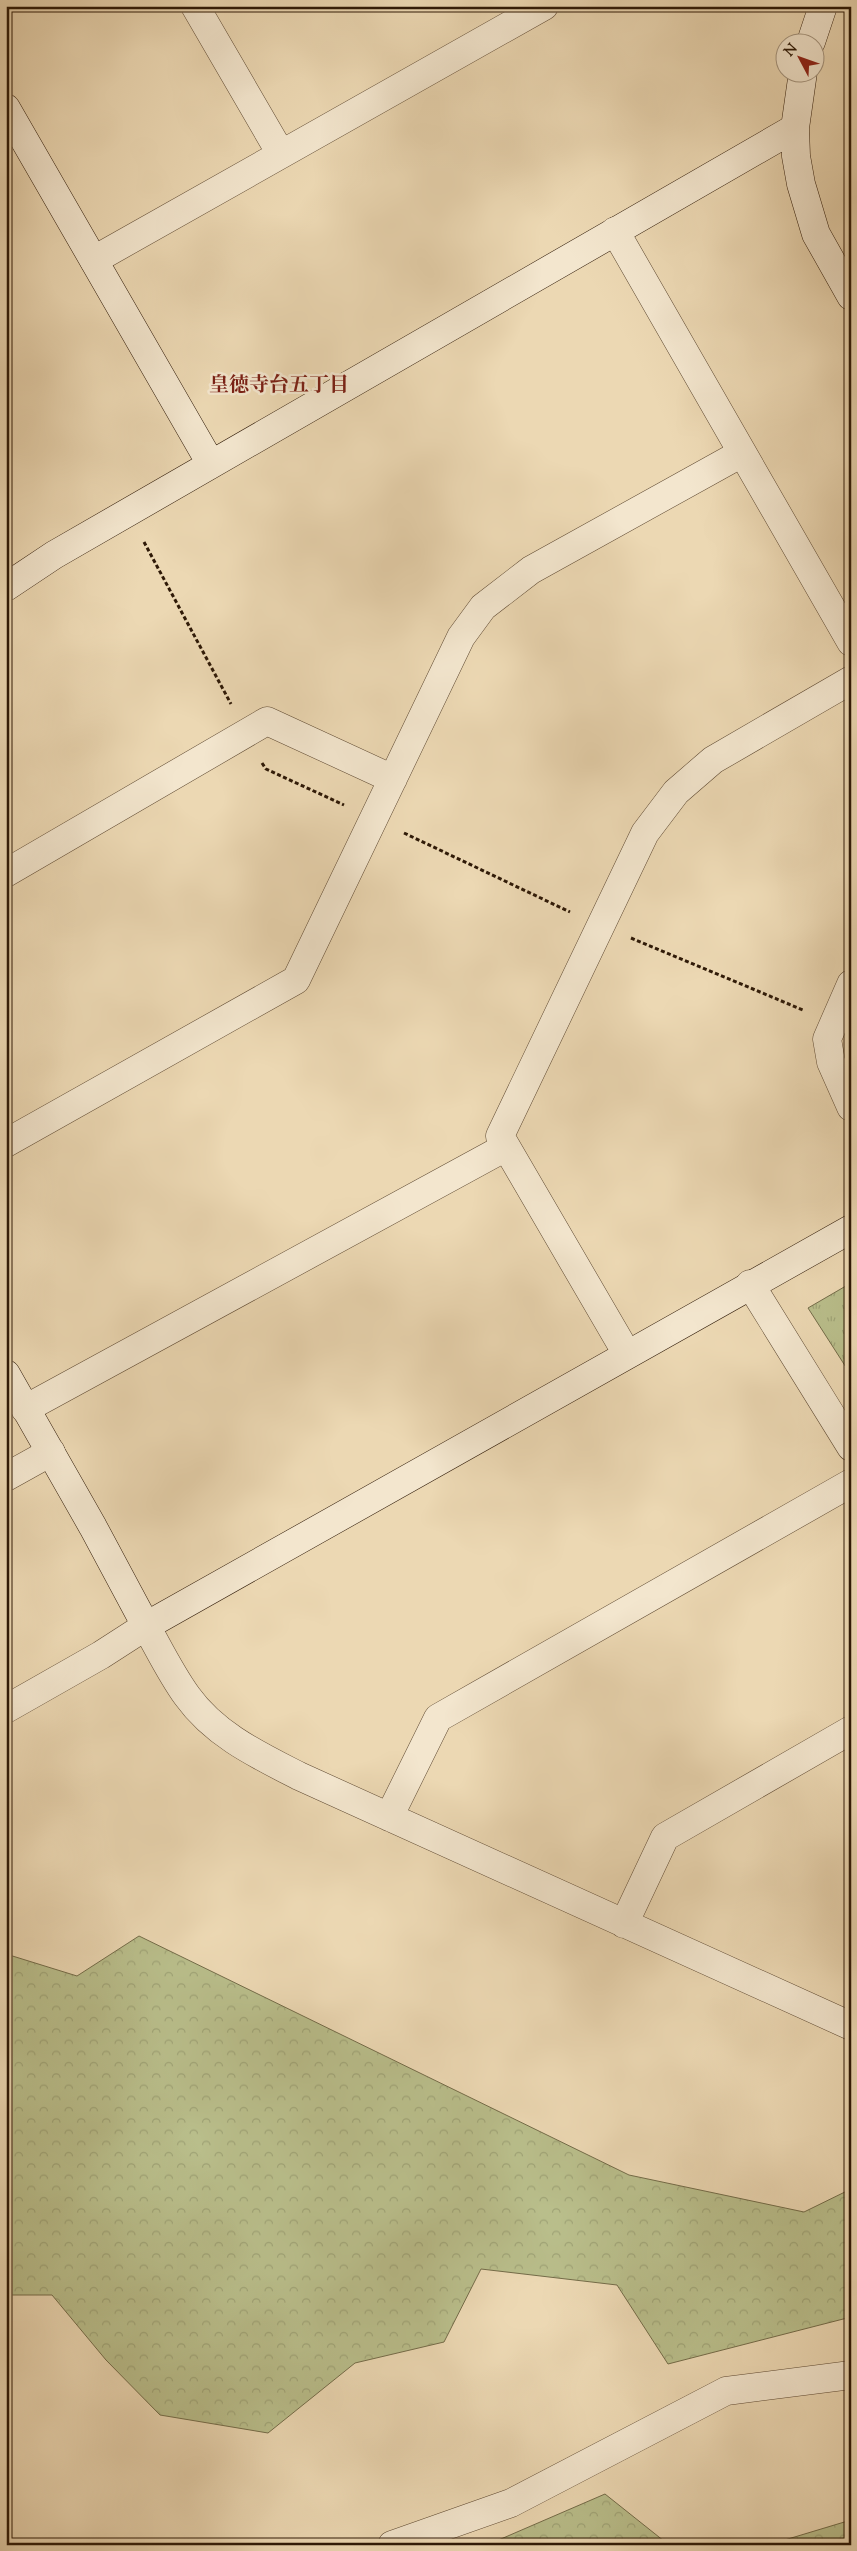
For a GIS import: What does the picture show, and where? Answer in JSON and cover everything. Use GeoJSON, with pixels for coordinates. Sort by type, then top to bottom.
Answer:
{"type":"FeatureCollection","features":[{"type":"Feature","properties":{"kind":"street"},"geometry":{"type":"LineString","coordinates":[[195,6],[281,154]]}},
{"type":"Feature","properties":{"kind":"street"},"geometry":{"type":"LineString","coordinates":[[94,260],[544,6]]}},
{"type":"Feature","properties":{"kind":"street"},"geometry":{"type":"LineString","coordinates":[[814,32],[823,6]]}},
{"type":"Feature","properties":{"kind":"street"},"geometry":{"type":"LineString","coordinates":[[802,82],[795,128],[796,156],[801,184],[816,234],[851,296]]}},
{"type":"Feature","properties":{"kind":"street"},"geometry":{"type":"LineString","coordinates":[[6,108],[211,464]]}},
{"type":"Feature","properties":{"kind":"street"},"geometry":{"type":"LineString","coordinates":[[6,587],[54,555],[795,128]]}},
{"type":"Feature","properties":{"kind":"street"},"geometry":{"type":"LineString","coordinates":[[615,231],[851,642]]}},
{"type":"Feature","properties":{"kind":"street"},"geometry":{"type":"LineString","coordinates":[[6,1143],[296,980],[461,637],[483,607],[530,570],[742,453]]}},
{"type":"Feature","properties":{"kind":"street"},"geometry":{"type":"LineString","coordinates":[[627,1354],[500,1136],[645,833],[676,792],[713,760],[851,680]]}},
{"type":"Feature","properties":{"kind":"street"},"geometry":{"type":"LineString","coordinates":[[6,873],[267,722],[393,779]]}},
{"type":"Feature","properties":{"kind":"street"},"geometry":{"type":"LineString","coordinates":[[851,984],[827,1039],[831,1062],[851,1107]]}},
{"type":"Feature","properties":{"kind":"street"},"geometry":{"type":"LineString","coordinates":[[25,1409],[506,1147]]}},
{"type":"Feature","properties":{"kind":"street"},"geometry":{"type":"LineString","coordinates":[[6,1709],[101,1655],[146,1626],[750,1284],[851,1229]]}},
{"type":"Feature","properties":{"kind":"street"},"geometry":{"type":"LineString","coordinates":[[750,1284],[851,1447]]}},
{"type":"Feature","properties":{"kind":"street"},"geometry":{"type":"LineString","coordinates":[[6,1374],[187,1696],[218,1728],[244,1748],[291,1772],[851,2026]]}},
{"type":"Feature","properties":{"kind":"street"},"geometry":{"type":"LineString","coordinates":[[6,1477],[51,1452]]}},
{"type":"Feature","properties":{"kind":"street"},"geometry":{"type":"LineString","coordinates":[[389,1817],[438,1718],[851,1483]]}},
{"type":"Feature","properties":{"kind":"street"},"geometry":{"type":"LineString","coordinates":[[624,1924],[665,1837],[851,1730]]}},
{"type":"Feature","properties":{"kind":"street"},"geometry":{"type":"LineString","coordinates":[[392,2545],[511,2504],[726,2391],[851,2375]]}},
{"type":"Feature","properties":{"kind":"path"},"geometry":{"type":"LineString","coordinates":[[142,538],[266,769],[601,926],[834,1023]]}},
{"type":"Feature","properties":{"kind":"green space"},"geometry":{"type":"Polygon","coordinates":[[[851,1283],[851,1375],[808,1308],[851,1283]]]}},
{"type":"Feature","properties":{"kind":"green space"},"geometry":{"type":"Polygon","coordinates":[[[139,1936],[629,2175],[804,2212],[851,2189],[851,2317],[668,2364],[617,2285],[481,2269],[444,2342],[355,2363],[268,2433],[160,2415],[106,2360],[52,2295],[6,2295],[6,1954],[77,1976],[139,1936]]]}},
{"type":"Feature","properties":{"kind":"green space"},"geometry":{"type":"Polygon","coordinates":[[[605,2494],[669,2545],[487,2545],[605,2494]]]}},
{"type":"Feature","properties":{"kind":"green space"},"geometry":{"type":"Polygon","coordinates":[[[851,2520],[851,2545],[768,2545],[851,2520]]]}},
{"type":"Feature","properties":{"kind":"district","name":"皇徳寺台五丁目"},"geometry":{"type":"Point","coordinates":[279,384]}}]}
